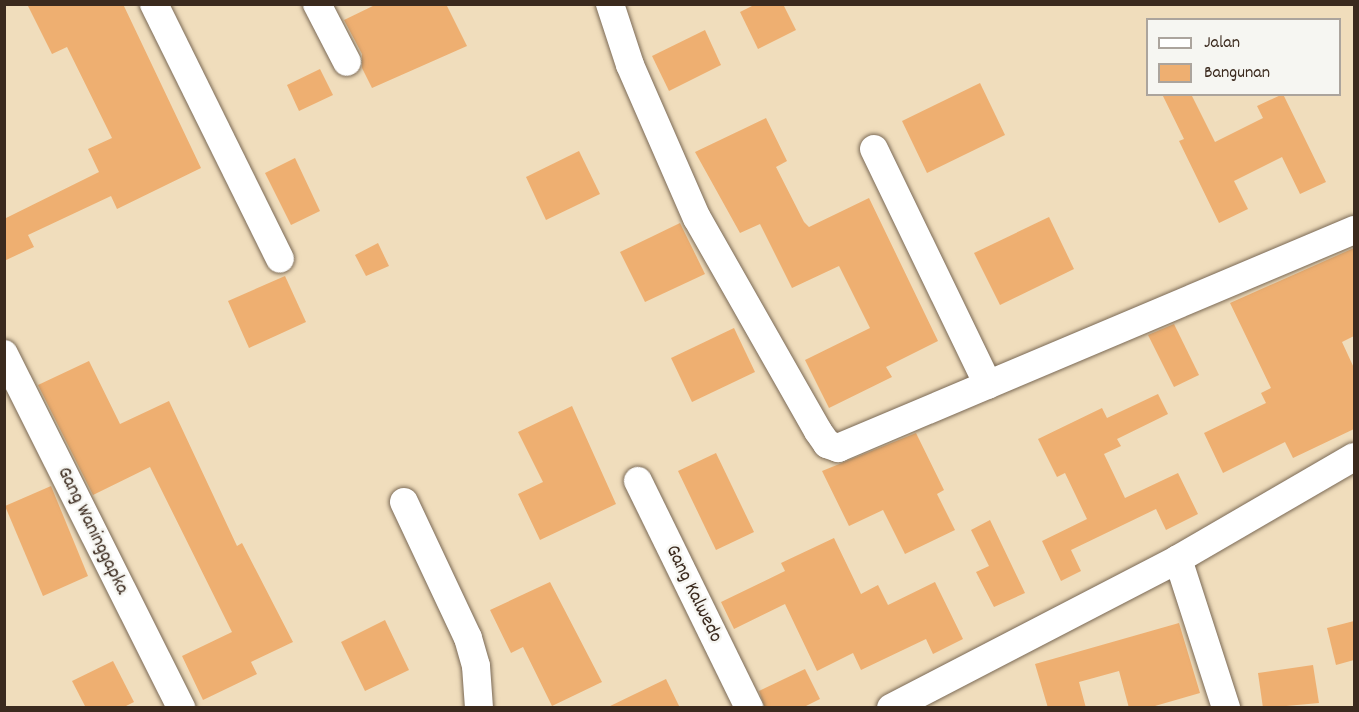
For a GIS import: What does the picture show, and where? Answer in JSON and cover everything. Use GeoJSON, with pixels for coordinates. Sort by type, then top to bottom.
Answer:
{"type":"FeatureCollection","features":[{"type":"Feature","properties":{"kind":"street"},"geometry":{"type":"LineString","coordinates":[[154,4],[280,259]]}},
{"type":"Feature","properties":{"kind":"street"},"geometry":{"type":"LineString","coordinates":[[317,4],[347,63]]}},
{"type":"Feature","properties":{"kind":"street"},"geometry":{"type":"LineString","coordinates":[[610,4],[630,65],[698,218],[827,444],[838,448],[854,444],[1354,230]]}},
{"type":"Feature","properties":{"kind":"street"},"geometry":{"type":"LineString","coordinates":[[874,149],[988,385]]}},
{"type":"Feature","properties":{"kind":"street","name":"Gang Waninggapka"},"geometry":{"type":"LineString","coordinates":[[4,354],[181,708]]}},
{"type":"Feature","properties":{"kind":"street"},"geometry":{"type":"LineString","coordinates":[[891,708],[1178,559],[1354,457]]}},
{"type":"Feature","properties":{"kind":"street","name":"Gang Kalwedo"},"geometry":{"type":"LineString","coordinates":[[638,481],[749,708]]}},
{"type":"Feature","properties":{"kind":"street"},"geometry":{"type":"LineString","coordinates":[[404,502],[468,638],[476,666],[479,708]]}},
{"type":"Feature","properties":{"kind":"street"},"geometry":{"type":"LineString","coordinates":[[1178,559],[1226,708]]}},
{"type":"Feature","properties":{"kind":"building"},"geometry":{"type":"Polygon","coordinates":[[[27,4],[123,4],[201,168],[117,209],[111,196],[28,235],[34,247],[4,261],[4,219],[99,172],[88,149],[112,138],[67,47],[52,54],[27,4]]]}},
{"type":"Feature","properties":{"kind":"building"},"geometry":{"type":"Polygon","coordinates":[[[377,4],[446,4],[467,46],[372,88],[362,68],[362,54],[344,20],[377,4]]]}},
{"type":"Feature","properties":{"kind":"building"},"geometry":{"type":"Polygon","coordinates":[[[756,4],[783,4],[796,30],[758,49],[740,12],[756,4]]]}},
{"type":"Feature","properties":{"kind":"building"},"geometry":{"type":"Polygon","coordinates":[[[705,30],[721,65],[669,91],[652,56],[705,30]]]}},
{"type":"Feature","properties":{"kind":"building"},"geometry":{"type":"Polygon","coordinates":[[[320,69],[333,95],[299,111],[287,85],[320,69]]]}},
{"type":"Feature","properties":{"kind":"building"},"geometry":{"type":"Polygon","coordinates":[[[980,83],[1005,135],[927,173],[902,121],[980,83]]]}},
{"type":"Feature","properties":{"kind":"building"},"geometry":{"type":"Polygon","coordinates":[[[1163,96],[1192,96],[1215,142],[1263,118],[1257,106],[1279,96],[1284,96],[1326,182],[1300,194],[1282,157],[1234,181],[1248,209],[1219,223],[1179,141],[1184,139],[1163,96]]]}},
{"type":"Feature","properties":{"kind":"building"},"geometry":{"type":"Polygon","coordinates":[[[766,118],[787,161],[776,167],[804,222],[809,227],[869,198],[938,341],[886,367],[892,377],[829,408],[805,360],[870,328],[839,266],[792,288],[760,224],[740,233],[695,152],[766,118]]]}},
{"type":"Feature","properties":{"kind":"building"},"geometry":{"type":"Polygon","coordinates":[[[579,151],[600,194],[546,220],[526,177],[579,151]]]}},
{"type":"Feature","properties":{"kind":"building"},"geometry":{"type":"Polygon","coordinates":[[[295,158],[320,211],[291,225],[265,173],[295,158]]]}},
{"type":"Feature","properties":{"kind":"building"},"geometry":{"type":"Polygon","coordinates":[[[1049,217],[1074,269],[1000,305],[974,253],[1049,217]]]}},
{"type":"Feature","properties":{"kind":"building"},"geometry":{"type":"Polygon","coordinates":[[[680,223],[705,274],[645,302],[620,252],[680,223]]]}},
{"type":"Feature","properties":{"kind":"building"},"geometry":{"type":"Polygon","coordinates":[[[378,243],[389,266],[366,276],[355,255],[378,243]]]}},
{"type":"Feature","properties":{"kind":"building"},"geometry":{"type":"Polygon","coordinates":[[[1354,248],[1354,336],[1342,342],[1354,368],[1354,429],[1293,458],[1285,442],[1223,473],[1204,433],[1266,403],[1261,393],[1271,388],[1230,303],[1354,248]]]}},
{"type":"Feature","properties":{"kind":"building"},"geometry":{"type":"Polygon","coordinates":[[[285,276],[306,322],[249,348],[228,301],[285,276]]]}},
{"type":"Feature","properties":{"kind":"building"},"geometry":{"type":"Polygon","coordinates":[[[1174,324],[1199,375],[1174,387],[1148,335],[1174,324]]]}},
{"type":"Feature","properties":{"kind":"building"},"geometry":{"type":"Polygon","coordinates":[[[734,328],[755,372],[692,402],[671,358],[734,328]]]}},
{"type":"Feature","properties":{"kind":"building"},"geometry":{"type":"Polygon","coordinates":[[[89,361],[120,424],[169,401],[237,546],[242,543],[293,642],[251,662],[257,674],[203,700],[182,656],[232,632],[150,467],[93,495],[38,385],[89,361]]]}},
{"type":"Feature","properties":{"kind":"building"},"geometry":{"type":"Polygon","coordinates":[[[1158,394],[1168,414],[1117,439],[1121,446],[1104,454],[1125,498],[1178,473],[1198,514],[1166,530],[1156,509],[1071,550],[1081,571],[1061,581],[1042,541],[1087,519],[1065,473],[1057,477],[1038,439],[1102,408],[1107,418],[1158,394]]]}},
{"type":"Feature","properties":{"kind":"building"},"geometry":{"type":"Polygon","coordinates":[[[572,406],[616,504],[540,540],[518,494],[543,482],[518,432],[572,406]]]}},
{"type":"Feature","properties":{"kind":"building"},"geometry":{"type":"Polygon","coordinates":[[[916,433],[944,490],[937,494],[955,530],[905,554],[883,510],[849,526],[822,471],[916,433]]]}},
{"type":"Feature","properties":{"kind":"building"},"geometry":{"type":"Polygon","coordinates":[[[716,453],[754,532],[716,550],[678,471],[716,453]]]}},
{"type":"Feature","properties":{"kind":"building"},"geometry":{"type":"Polygon","coordinates":[[[51,486],[88,576],[43,596],[5,506],[51,486]]]}},
{"type":"Feature","properties":{"kind":"building"},"geometry":{"type":"Polygon","coordinates":[[[990,520],[1025,593],[994,607],[976,572],[989,566],[971,530],[990,520]]]}},
{"type":"Feature","properties":{"kind":"building"},"geometry":{"type":"Polygon","coordinates":[[[834,538],[861,594],[878,585],[888,605],[935,582],[963,639],[933,654],[926,639],[861,670],[853,653],[817,671],[785,604],[734,629],[721,602],[785,571],[781,563],[834,538]]]}},
{"type":"Feature","properties":{"kind":"building"},"geometry":{"type":"Polygon","coordinates":[[[550,582],[602,682],[552,706],[523,647],[511,653],[490,610],[550,582]]]}},
{"type":"Feature","properties":{"kind":"building"},"geometry":{"type":"Polygon","coordinates":[[[385,620],[409,670],[365,691],[341,642],[385,620]]]}},
{"type":"Feature","properties":{"kind":"building"},"geometry":{"type":"Polygon","coordinates":[[[1354,621],[1354,660],[1336,665],[1327,628],[1354,621]]]}},
{"type":"Feature","properties":{"kind":"building"},"geometry":{"type":"Polygon","coordinates":[[[1179,623],[1200,693],[1148,708],[1129,708],[1119,671],[1079,682],[1086,708],[1048,708],[1035,664],[1179,623]]]}},
{"type":"Feature","properties":{"kind":"building"},"geometry":{"type":"Polygon","coordinates":[[[113,661],[134,702],[122,708],[86,708],[72,681],[113,661]]]}},
{"type":"Feature","properties":{"kind":"building"},"geometry":{"type":"Polygon","coordinates":[[[1313,665],[1319,703],[1263,708],[1258,673],[1313,665]]]}},
{"type":"Feature","properties":{"kind":"building"},"geometry":{"type":"Polygon","coordinates":[[[805,669],[820,699],[802,708],[765,708],[759,691],[805,669]]]}},
{"type":"Feature","properties":{"kind":"building"},"geometry":{"type":"Polygon","coordinates":[[[666,679],[680,708],[606,708],[666,679]]]}}]}
